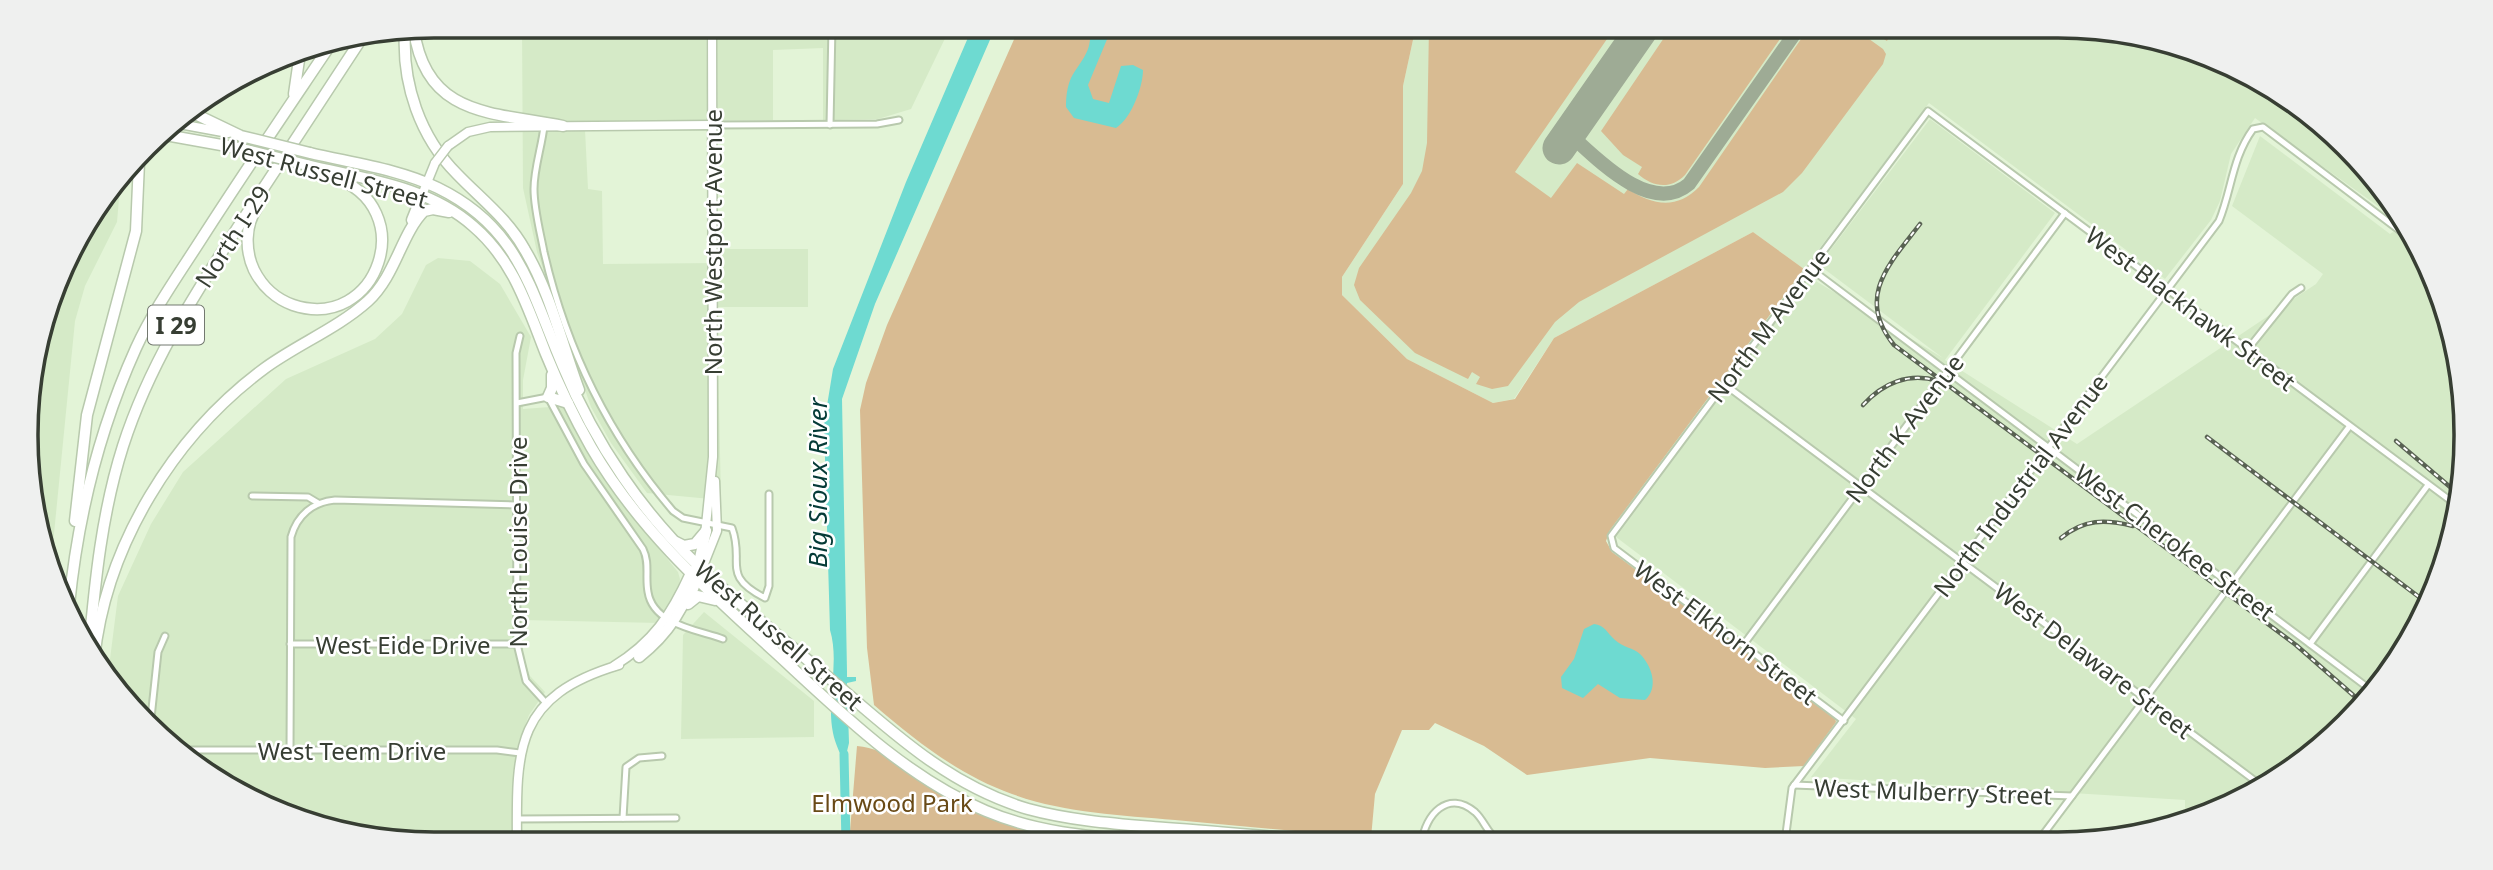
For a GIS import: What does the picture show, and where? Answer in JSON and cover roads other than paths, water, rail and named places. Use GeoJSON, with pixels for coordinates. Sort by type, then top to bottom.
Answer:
{"type":"FeatureCollection","features":[{"type":"Feature","properties":{"kind":"highway"},"geometry":{"type":"LineString","coordinates":[[405,39],[408,79],[427,134],[449,166],[502,218],[527,252],[602,445]]}},
{"type":"Feature","properties":{"kind":"highway"},"geometry":{"type":"LineString","coordinates":[[416,39],[425,69],[436,85],[456,102],[489,115],[563,126]]}},
{"type":"Feature","properties":{"kind":"highway","name":"North I-29"},"geometry":{"type":"LineString","coordinates":[[91,631],[108,504],[123,447],[141,396],[188,304],[356,46]]}},
{"type":"Feature","properties":{"kind":"highway","name":"North I-29"},"geometry":{"type":"LineString","coordinates":[[70,590],[93,466],[109,415],[137,347],[174,282],[323,55]]}},
{"type":"Feature","properties":{"kind":"highway"},"geometry":{"type":"LineString","coordinates":[[293,100],[298,63]]}},
{"type":"Feature","properties":{"kind":"highway","name":"West Russell Street"},"geometry":{"type":"LineString","coordinates":[[199,116],[241,136],[427,183],[478,213],[516,254],[534,290],[573,390],[602,445],[632,490],[674,540],[696,573],[817,667],[923,757],[975,789],[1043,813],[1108,823],[1213,832]]}},
{"type":"Feature","properties":{"kind":"highway","name":"West Russell Street"},"geometry":{"type":"LineString","coordinates":[[175,136],[238,148],[422,195],[461,216],[495,247],[510,267],[525,296],[568,404],[626,501],[724,606],[872,738],[925,778],[969,803],[1010,820],[1059,832]]}},
{"type":"Feature","properties":{"kind":"highway"},"geometry":{"type":"LineString","coordinates":[[276,169],[271,187],[250,223],[248,245],[251,263],[265,286],[279,299],[297,306],[323,309],[347,301],[369,283],[381,258],[383,239],[376,213],[362,193],[348,183],[307,165]]}},
{"type":"Feature","properties":{"kind":"highway"},"geometry":{"type":"LineString","coordinates":[[70,590],[84,433],[135,231],[138,173]]}},
{"type":"Feature","properties":{"kind":"highway"},"geometry":{"type":"LineString","coordinates":[[394,265],[422,195]]}},
{"type":"Feature","properties":{"kind":"highway"},"geometry":{"type":"LineString","coordinates":[[97,641],[99,624],[119,560],[142,510],[177,456],[207,421],[251,379],[366,302],[394,265],[424,211],[433,209],[461,216]]}},
{"type":"Feature","properties":{"kind":"highway"},"geometry":{"type":"LineString","coordinates":[[549,361],[552,383],[548,397],[568,404]]}},
{"type":"Feature","properties":{"kind":"highway"},"geometry":{"type":"LineString","coordinates":[[674,540],[691,545],[701,540],[707,526]]}},
{"type":"Feature","properties":{"kind":"highway"},"geometry":{"type":"LineString","coordinates":[[639,657],[673,621],[696,573],[707,526]]}},
{"type":"Feature","properties":{"kind":"highway"},"geometry":{"type":"LineString","coordinates":[[688,604],[698,596],[706,596],[724,606]]}},
{"type":"Feature","properties":{"kind":"main road","name":"North Westport Avenue"},"geometry":{"type":"LineString","coordinates":[[614,666],[646,644],[688,604],[696,573],[718,523],[713,457],[712,38]]}},
{"type":"Feature","properties":{"kind":"main road"},"geometry":{"type":"LineString","coordinates":[[422,195],[435,163],[461,135],[482,128],[545,125]]}},
{"type":"Feature","properties":{"kind":"main road"},"geometry":{"type":"LineString","coordinates":[[563,126],[712,125]]}},
{"type":"Feature","properties":{"kind":"main road"},"geometry":{"type":"LineString","coordinates":[[187,126],[241,136]]}},
{"type":"Feature","properties":{"kind":"main road","name":"North Westport Avenue"},"geometry":{"type":"LineString","coordinates":[[707,526],[713,457]]}},
{"type":"Feature","properties":{"kind":"main road"},"geometry":{"type":"LineString","coordinates":[[517,832],[520,753],[530,725],[546,703],[575,680],[639,657]]}},
{"type":"Feature","properties":{"kind":"main road"},"geometry":{"type":"LineString","coordinates":[[1107,832],[1108,823]]}},
{"type":"Feature","properties":{"kind":"street"},"geometry":{"type":"LineString","coordinates":[[830,125],[832,38]]}},
{"type":"Feature","properties":{"kind":"street","name":"West Blackhawk Street"},"geometry":{"type":"LineString","coordinates":[[1928,111],[2449,500]]}},
{"type":"Feature","properties":{"kind":"street","name":"North M Avenue"},"geometry":{"type":"LineString","coordinates":[[1611,541],[1611,536],[1928,111]]}},
{"type":"Feature","properties":{"kind":"street"},"geometry":{"type":"LineString","coordinates":[[712,125],[883,124],[899,120]]}},
{"type":"Feature","properties":{"kind":"street","name":"West Russell Street"},"geometry":{"type":"LineString","coordinates":[[545,125],[534,179],[535,200],[548,270],[578,360],[611,425],[666,503],[683,518],[707,526],[718,523],[729,525],[733,530],[735,569],[739,580],[765,598],[769,586],[769,494]]}},
{"type":"Feature","properties":{"kind":"street","name":"North Industrial Avenue"},"geometry":{"type":"LineString","coordinates":[[1786,832],[1794,785],[2219,220],[2241,147],[2256,127],[2263,127],[2395,227]]}},
{"type":"Feature","properties":{"kind":"street","name":"North K Avenue"},"geometry":{"type":"LineString","coordinates":[[1744,644],[2065,213]]}},
{"type":"Feature","properties":{"kind":"street","name":"West Cherokee Street"},"geometry":{"type":"LineString","coordinates":[[1811,269],[2365,685]]}},
{"type":"Feature","properties":{"kind":"street"},"geometry":{"type":"LineString","coordinates":[[2248,349],[2292,293],[2301,288]]}},
{"type":"Feature","properties":{"kind":"street"},"geometry":{"type":"LineString","coordinates":[[517,403],[516,353],[520,336]]}},
{"type":"Feature","properties":{"kind":"street","name":"West Delaware Street"},"geometry":{"type":"LineString","coordinates":[[1724,384],[2253,779]]}},
{"type":"Feature","properties":{"kind":"street"},"geometry":{"type":"LineString","coordinates":[[548,397],[585,467],[643,549],[647,560],[649,599],[673,621]]}},
{"type":"Feature","properties":{"kind":"street","name":"North Louise Drive"},"geometry":{"type":"LineString","coordinates":[[546,703],[526,681],[519,662],[516,505],[517,403],[548,397]]}},
{"type":"Feature","properties":{"kind":"street"},"geometry":{"type":"LineString","coordinates":[[2045,832],[2349,427]]}},
{"type":"Feature","properties":{"kind":"street"},"geometry":{"type":"LineString","coordinates":[[2310,644],[2428,485]]}},
{"type":"Feature","properties":{"kind":"street"},"geometry":{"type":"LineString","coordinates":[[252,496],[308,497],[318,503]]}},
{"type":"Feature","properties":{"kind":"street"},"geometry":{"type":"LineString","coordinates":[[290,750],[291,537],[301,516],[318,503],[335,500],[516,505]]}},
{"type":"Feature","properties":{"kind":"street","name":"West Elkhorn Street"},"geometry":{"type":"LineString","coordinates":[[1611,541],[1614,548],[1844,721]]}},
{"type":"Feature","properties":{"kind":"street","name":"West Russell Street"},"geometry":{"type":"LineString","coordinates":[[673,621],[690,631],[723,639]]}},
{"type":"Feature","properties":{"kind":"street"},"geometry":{"type":"LineString","coordinates":[[152,712],[158,652],[165,636]]}},
{"type":"Feature","properties":{"kind":"street","name":"West Eide Drive"},"geometry":{"type":"LineString","coordinates":[[290,644],[517,644]]}},
{"type":"Feature","properties":{"kind":"street","name":"West Teem Drive"},"geometry":{"type":"LineString","coordinates":[[194,750],[496,750],[520,753]]}},
{"type":"Feature","properties":{"kind":"street"},"geometry":{"type":"LineString","coordinates":[[622,818],[626,767],[639,758],[662,756]]}},
{"type":"Feature","properties":{"kind":"street","name":"West Mulberry Street"},"geometry":{"type":"LineString","coordinates":[[1794,785],[2072,796]]}},
{"type":"Feature","properties":{"kind":"street"},"geometry":{"type":"LineString","coordinates":[[1425,832],[1430,815],[1441,807],[1455,805],[1474,811],[1489,832]]}},
{"type":"Feature","properties":{"kind":"street"},"geometry":{"type":"LineString","coordinates":[[517,819],[676,818]]}},
{"type":"Feature","properties":{"kind":"water"},"geometry":{"type":"Polygon","coordinates":[[[968,38],[991,38],[875,304],[842,399],[847,677],[856,677],[856,681],[847,683],[849,743],[844,764],[831,720],[834,655],[830,630],[824,424],[833,369],[906,182],[968,38]]]}},
{"type":"Feature","properties":{"kind":"water"},"geometry":{"type":"Polygon","coordinates":[[[1090,38],[1108,38],[1088,85],[1093,99],[1109,103],[1121,66],[1133,65],[1143,70],[1135,102],[1127,118],[1116,128],[1074,118],[1066,107],[1070,81],[1087,53],[1090,38]]]}},
{"type":"Feature","properties":{"kind":"water"},"geometry":{"type":"Polygon","coordinates":[[[1594,624],[1644,659],[1651,671],[1653,683],[1645,700],[1620,698],[1598,684],[1583,698],[1562,688],[1561,677],[1574,659],[1584,629],[1594,624]]]}},
{"type":"Feature","properties":{"kind":"waterway","name":"Big Sioux River"},"geometry":{"type":"LineString","coordinates":[[844,754],[846,832]]}},
{"type":"Feature","properties":{"kind":"railway"},"geometry":{"type":"LineString","coordinates":[[1920,224],[1888,267],[1877,296],[1877,311],[1883,328],[1894,345],[2296,645],[2355,697]]}},
{"type":"Feature","properties":{"kind":"railway"},"geometry":{"type":"LineString","coordinates":[[1863,405],[1879,391],[1897,381],[1917,378],[1938,381]]}},
{"type":"Feature","properties":{"kind":"railway"},"geometry":{"type":"LineString","coordinates":[[2207,437],[2420,597]]}},
{"type":"Feature","properties":{"kind":"railway"},"geometry":{"type":"LineString","coordinates":[[2396,441],[2451,488]]}},
{"type":"Feature","properties":{"kind":"railway"},"geometry":{"type":"LineString","coordinates":[[2061,538],[2078,527],[2095,522],[2133,526]]}},
{"type":"Feature","properties":{"kind":"park label","name":"Elmwood Park"},"geometry":{"type":"Point","coordinates":[892,802]}}]}
